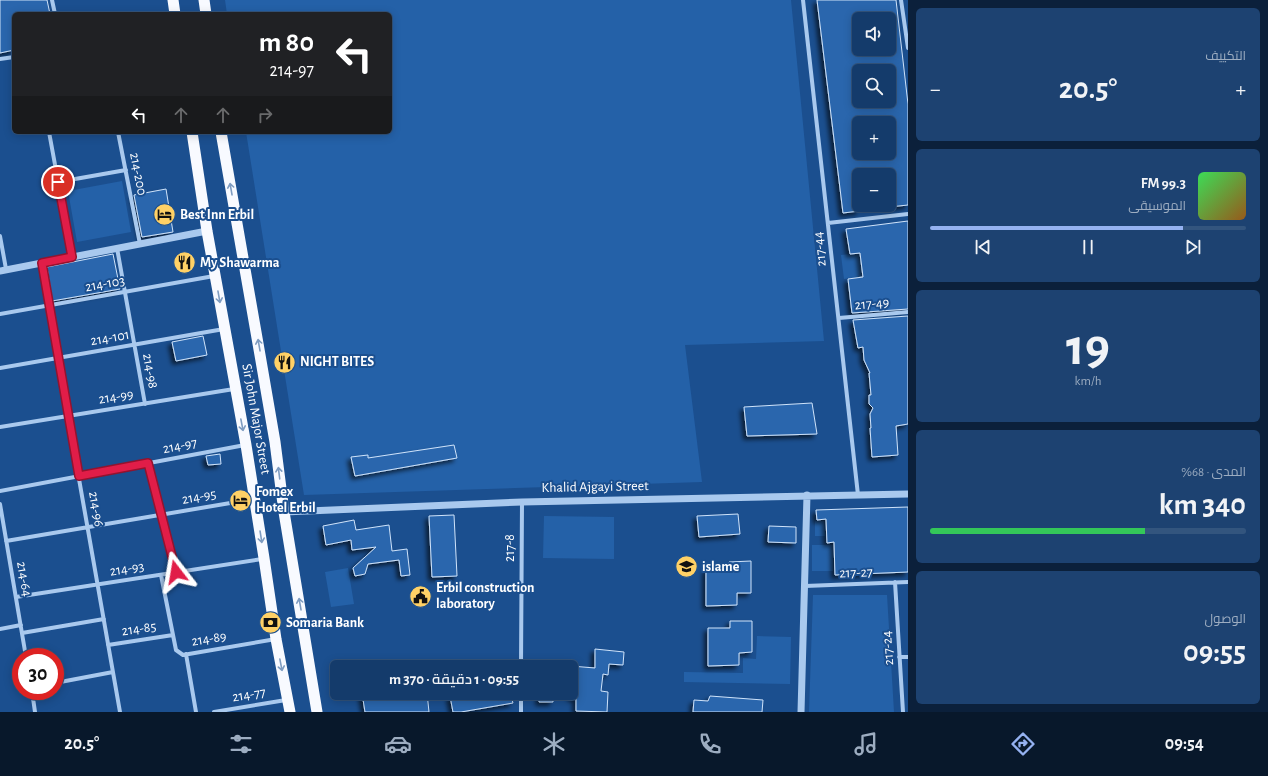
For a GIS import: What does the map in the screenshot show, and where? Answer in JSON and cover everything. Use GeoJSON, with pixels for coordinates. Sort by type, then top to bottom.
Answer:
{"type":"FeatureCollection","features":[{"type":"Feature","properties":{"kind":"highway"},"geometry":{"type":"LineString","coordinates":[[173,0],[175,12]]}},
{"type":"Feature","properties":{"kind":"highway"},"geometry":{"type":"LineString","coordinates":[[204,0],[206,12]]}},
{"type":"Feature","properties":{"kind":"highway","name":"Sir John Major Street"},"geometry":{"type":"LineString","coordinates":[[192,134],[207,231],[246,445],[276,639],[290,712]]}},
{"type":"Feature","properties":{"kind":"highway","name":"Sir John Major Street"},"geometry":{"type":"LineString","coordinates":[[221,134],[275,442],[284,512],[318,712]]}},
{"type":"Feature","properties":{"kind":"street"},"geometry":{"type":"LineString","coordinates":[[52,0],[55,12]]}},
{"type":"Feature","properties":{"kind":"street","name":"217-44"},"geometry":{"type":"LineString","coordinates":[[803,0],[858,495]]}},
{"type":"Feature","properties":{"kind":"street"},"geometry":{"type":"LineString","coordinates":[[901,0],[908,48]]}},
{"type":"Feature","properties":{"kind":"street"},"geometry":{"type":"LineString","coordinates":[[0,59],[12,57]]}},
{"type":"Feature","properties":{"kind":"street"},"geometry":{"type":"LineString","coordinates":[[49,134],[72,257]]}},
{"type":"Feature","properties":{"kind":"street","name":"214-200"},"geometry":{"type":"LineString","coordinates":[[118,134],[140,244]]}},
{"type":"Feature","properties":{"kind":"street"},"geometry":{"type":"LineString","coordinates":[[58,182],[126,170]]}},
{"type":"Feature","properties":{"kind":"street"},"geometry":{"type":"LineString","coordinates":[[828,223],[908,214]]}},
{"type":"Feature","properties":{"kind":"street"},"geometry":{"type":"LineString","coordinates":[[0,236],[3,270],[207,231]]}},
{"type":"Feature","properties":{"kind":"street","name":"214-98"},"geometry":{"type":"LineString","coordinates":[[117,248],[145,404]]}},
{"type":"Feature","properties":{"kind":"street","name":"214-96"},"geometry":{"type":"LineString","coordinates":[[42,263],[120,712]]}},
{"type":"Feature","properties":{"kind":"street","name":"214-103"},"geometry":{"type":"LineString","coordinates":[[0,314],[215,276]]}},
{"type":"Feature","properties":{"kind":"street","name":"217-49"},"geometry":{"type":"LineString","coordinates":[[838,318],[908,312]]}},
{"type":"Feature","properties":{"kind":"street","name":"214-101"},"geometry":{"type":"LineString","coordinates":[[0,368],[224,329]]}},
{"type":"Feature","properties":{"kind":"street","name":"214-99"},"geometry":{"type":"LineString","coordinates":[[0,427],[235,389]]}},
{"type":"Feature","properties":{"kind":"street","name":"214-97"},"geometry":{"type":"LineString","coordinates":[[0,491],[246,445]]}},
{"type":"Feature","properties":{"kind":"street"},"geometry":{"type":"LineString","coordinates":[[148,463],[176,572]]}},
{"type":"Feature","properties":{"kind":"street","name":"Khalid Ajgayi Street"},"geometry":{"type":"LineString","coordinates":[[284,512],[522,502],[908,494]]}},
{"type":"Feature","properties":{"kind":"street"},"geometry":{"type":"LineString","coordinates":[[801,712],[807,495]]}},
{"type":"Feature","properties":{"kind":"street","name":"214-95"},"geometry":{"type":"LineString","coordinates":[[6,541],[254,498]]}},
{"type":"Feature","properties":{"kind":"street","name":"217-8"},"geometry":{"type":"LineString","coordinates":[[521,660],[522,502]]}},
{"type":"Feature","properties":{"kind":"street","name":"214-64"},"geometry":{"type":"LineString","coordinates":[[0,504],[24,648]]}},
{"type":"Feature","properties":{"kind":"street","name":"214-93"},"geometry":{"type":"LineString","coordinates":[[16,597],[264,558]]}},
{"type":"Feature","properties":{"kind":"street","name":"214-89"},"geometry":{"type":"LineString","coordinates":[[161,575],[176,650],[183,655],[276,639]]}},
{"type":"Feature","properties":{"kind":"street","name":"217-24"},"geometry":{"type":"LineString","coordinates":[[895,582],[903,712]]}},
{"type":"Feature","properties":{"kind":"street","name":"217-27"},"geometry":{"type":"LineString","coordinates":[[805,586],[908,582]]}},
{"type":"Feature","properties":{"kind":"street"},"geometry":{"type":"LineString","coordinates":[[22,633],[104,619]]}},
{"type":"Feature","properties":{"kind":"street"},"geometry":{"type":"LineString","coordinates":[[0,629],[20,625]]}},
{"type":"Feature","properties":{"kind":"street","name":"214-85"},"geometry":{"type":"LineString","coordinates":[[108,645],[173,636]]}},
{"type":"Feature","properties":{"kind":"street"},"geometry":{"type":"LineString","coordinates":[[186,654],[196,712]]}},
{"type":"Feature","properties":{"kind":"street"},"geometry":{"type":"LineString","coordinates":[[899,657],[908,657]]}},
{"type":"Feature","properties":{"kind":"street"},"geometry":{"type":"LineString","coordinates":[[64,680],[113,672]]}},
{"type":"Feature","properties":{"kind":"street"},"geometry":{"type":"LineString","coordinates":[[33,700],[35,712]]}},
{"type":"Feature","properties":{"kind":"street","name":"214-77"},"geometry":{"type":"LineString","coordinates":[[214,712],[288,700]]}},
{"type":"Feature","properties":{"kind":"street"},"geometry":{"type":"LineString","coordinates":[[521,700],[521,712]]}},
{"type":"Feature","properties":{"kind":"shaded area"},"geometry":{"type":"Polygon","coordinates":[[[225,0],[791,0],[824,341],[685,345],[702,482],[304,495],[246,134],[392,134],[392,12],[227,12],[225,0]]]}},
{"type":"Feature","properties":{"kind":"shaded area"},"geometry":{"type":"Polygon","coordinates":[[[122,181],[131,232],[77,242],[68,191],[122,181]]]}},
{"type":"Feature","properties":{"kind":"shaded area"},"geometry":{"type":"Polygon","coordinates":[[[860,253],[863,277],[844,279],[841,255],[860,253]]]}},
{"type":"Feature","properties":{"kind":"shaded area"},"geometry":{"type":"Polygon","coordinates":[[[544,516],[614,517],[614,559],[543,558],[544,516]]]}},
{"type":"Feature","properties":{"kind":"shaded area"},"geometry":{"type":"Polygon","coordinates":[[[815,521],[824,521],[825,536],[815,536],[815,521]]]}},
{"type":"Feature","properties":{"kind":"shaded area"},"geometry":{"type":"Polygon","coordinates":[[[812,545],[833,545],[833,571],[812,571],[812,545]]]}},
{"type":"Feature","properties":{"kind":"shaded area"},"geometry":{"type":"Polygon","coordinates":[[[348,568],[354,604],[331,607],[325,572],[348,568]]]}},
{"type":"Feature","properties":{"kind":"shaded area"},"geometry":{"type":"Polygon","coordinates":[[[813,595],[887,595],[894,712],[809,712],[813,595]]]}},
{"type":"Feature","properties":{"kind":"shaded area"},"geometry":{"type":"Polygon","coordinates":[[[757,636],[791,637],[790,684],[684,682],[684,672],[743,673],[743,658],[756,659],[757,636]]]}},
{"type":"Feature","properties":{"kind":"building"},"geometry":{"type":"Polygon","coordinates":[[[0,0],[47,0],[50,12],[12,12],[12,50],[0,53],[0,0]]]}},
{"type":"Feature","properties":{"kind":"building"},"geometry":{"type":"Polygon","coordinates":[[[817,0],[896,0],[908,104],[908,205],[896,206],[896,168],[852,168],[852,212],[843,213],[817,0]]]}},
{"type":"Feature","properties":{"kind":"building"},"geometry":{"type":"Polygon","coordinates":[[[166,189],[173,232],[142,237],[134,195],[166,189]]]}},
{"type":"Feature","properties":{"kind":"building"},"geometry":{"type":"Polygon","coordinates":[[[908,221],[908,309],[852,313],[848,279],[863,277],[860,253],[850,254],[846,229],[908,221]]]}},
{"type":"Feature","properties":{"kind":"building"},"geometry":{"type":"Polygon","coordinates":[[[113,254],[120,289],[52,301],[47,267],[113,254]]]}},
{"type":"Feature","properties":{"kind":"building"},"geometry":{"type":"Polygon","coordinates":[[[908,316],[908,424],[896,426],[898,455],[872,457],[870,414],[873,408],[869,404],[869,395],[871,395],[870,373],[864,360],[863,347],[858,348],[853,320],[908,316]]]}},
{"type":"Feature","properties":{"kind":"building"},"geometry":{"type":"Polygon","coordinates":[[[203,336],[207,355],[176,361],[172,342],[203,336]]]}},
{"type":"Feature","properties":{"kind":"building"},"geometry":{"type":"Polygon","coordinates":[[[812,403],[817,434],[747,436],[744,407],[812,403]]]}},
{"type":"Feature","properties":{"kind":"building"},"geometry":{"type":"Polygon","coordinates":[[[454,445],[457,458],[355,476],[351,457],[368,455],[368,458],[454,445]]]}},
{"type":"Feature","properties":{"kind":"building"},"geometry":{"type":"Polygon","coordinates":[[[220,454],[221,464],[208,465],[206,456],[220,454]]]}},
{"type":"Feature","properties":{"kind":"building"},"geometry":{"type":"Polygon","coordinates":[[[908,507],[908,572],[835,575],[834,542],[827,543],[826,519],[817,520],[816,510],[908,507]]]}},
{"type":"Feature","properties":{"kind":"building"},"geometry":{"type":"Polygon","coordinates":[[[738,514],[740,534],[699,537],[697,516],[738,514]]]}},
{"type":"Feature","properties":{"kind":"building"},"geometry":{"type":"Polygon","coordinates":[[[454,515],[457,576],[432,577],[429,516],[454,515]]]}},
{"type":"Feature","properties":{"kind":"building"},"geometry":{"type":"Polygon","coordinates":[[[354,520],[356,530],[389,525],[392,551],[407,549],[410,575],[401,576],[399,560],[368,564],[365,574],[355,576],[353,568],[376,547],[352,550],[351,540],[326,545],[323,526],[354,520]]]}},
{"type":"Feature","properties":{"kind":"building"},"geometry":{"type":"Polygon","coordinates":[[[769,526],[796,527],[796,543],[768,542],[769,526]]]}},
{"type":"Feature","properties":{"kind":"building"},"geometry":{"type":"Polygon","coordinates":[[[751,561],[751,593],[737,593],[737,605],[706,606],[706,569],[729,569],[729,562],[751,561]]]}},
{"type":"Feature","properties":{"kind":"building"},"geometry":{"type":"Polygon","coordinates":[[[730,621],[752,621],[752,652],[739,653],[739,665],[708,666],[708,628],[730,628],[730,621]]]}},
{"type":"Feature","properties":{"kind":"building"},"geometry":{"type":"Polygon","coordinates":[[[595,649],[624,652],[623,665],[609,664],[608,675],[603,674],[601,691],[608,692],[607,712],[576,711],[576,700],[578,700],[578,667],[595,668],[595,649]]]}},
{"type":"Feature","properties":{"kind":"building"},"geometry":{"type":"Polygon","coordinates":[[[710,696],[763,700],[762,712],[693,712],[694,700],[708,701],[710,696]]]}},
{"type":"Feature","properties":{"kind":"building"},"geometry":{"type":"Polygon","coordinates":[[[363,700],[428,700],[429,712],[365,712],[363,700]]]}},
{"type":"Feature","properties":{"kind":"building"},"geometry":{"type":"Polygon","coordinates":[[[451,700],[512,700],[513,703],[461,712],[453,712],[451,700]]]}},
{"type":"Feature","properties":{"kind":"building"},"geometry":{"type":"Polygon","coordinates":[[[539,700],[553,700],[553,702],[539,702],[539,700]]]}},
{"type":"Feature","properties":{"kind":"place","name":"Best Inn Erbil"},"geometry":{"type":"Point","coordinates":[164,215]}},
{"type":"Feature","properties":{"kind":"place","name":"My Shawarma"},"geometry":{"type":"Point","coordinates":[184,263]}},
{"type":"Feature","properties":{"kind":"place","name":"NIGHT BITES"},"geometry":{"type":"Point","coordinates":[284,362]}},
{"type":"Feature","properties":{"kind":"place","name":"Fomex Hotel Erbil"},"geometry":{"type":"Point","coordinates":[241,500]}},
{"type":"Feature","properties":{"kind":"place","name":"islame"},"geometry":{"type":"Point","coordinates":[686,567]}},
{"type":"Feature","properties":{"kind":"place","name":"Erbil construction laboratory"},"geometry":{"type":"Point","coordinates":[421,596]}},
{"type":"Feature","properties":{"kind":"place","name":"Somaria Bank"},"geometry":{"type":"Point","coordinates":[270,623]}},
{"type":"Feature","properties":{"kind":"route"},"geometry":{"type":"LineString","coordinates":[[58,182],[72,257],[42,263],[79,476],[148,463],[176,572]]}}]}
